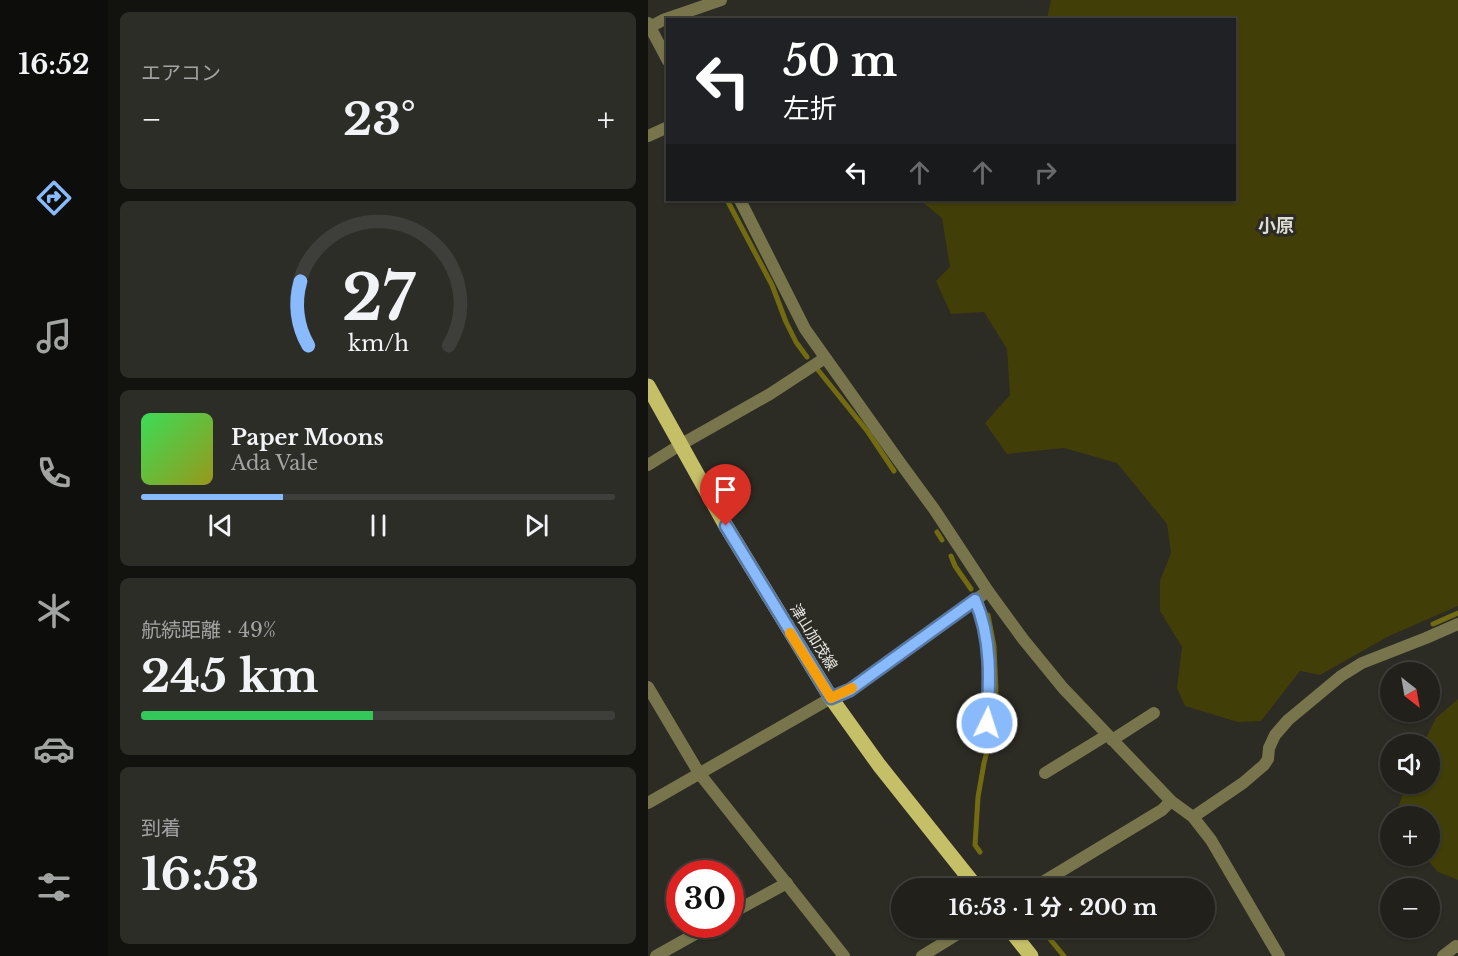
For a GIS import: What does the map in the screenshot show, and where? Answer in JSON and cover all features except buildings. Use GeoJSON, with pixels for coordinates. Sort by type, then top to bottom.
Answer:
{"type":"FeatureCollection","features":[{"type":"Feature","properties":{"kind":"main road","name":"津山加茂線"},"geometry":{"type":"LineString","coordinates":[[648,386],[744,557],[831,698],[879,765],[969,878]]}},
{"type":"Feature","properties":{"kind":"main road"},"geometry":{"type":"LineString","coordinates":[[1017,938],[1031,956]]}},
{"type":"Feature","properties":{"kind":"street"},"geometry":{"type":"LineString","coordinates":[[669,18],[722,0]]}},
{"type":"Feature","properties":{"kind":"street"},"geometry":{"type":"LineString","coordinates":[[666,19],[649,25],[666,57]]}},
{"type":"Feature","properties":{"kind":"street"},"geometry":{"type":"LineString","coordinates":[[648,136],[666,128]]}},
{"type":"Feature","properties":{"kind":"street"},"geometry":{"type":"LineString","coordinates":[[741,201],[801,321],[934,509],[988,591],[1063,688],[1171,801],[1193,817],[1211,840],[1279,956]]}},
{"type":"Feature","properties":{"kind":"street"},"geometry":{"type":"LineString","coordinates":[[648,465],[770,394],[825,358]]}},
{"type":"Feature","properties":{"kind":"street"},"geometry":{"type":"LineString","coordinates":[[648,803],[831,698],[850,690],[988,591]]}},
{"type":"Feature","properties":{"kind":"street"},"geometry":{"type":"LineString","coordinates":[[975,600],[986,639],[989,693],[987,723]]}},
{"type":"Feature","properties":{"kind":"street"},"geometry":{"type":"LineString","coordinates":[[1193,817],[1243,783],[1264,765],[1275,735],[1288,720],[1341,676],[1362,663],[1458,624]]}},
{"type":"Feature","properties":{"kind":"street"},"geometry":{"type":"LineString","coordinates":[[648,687],[699,773],[844,956]]}},
{"type":"Feature","properties":{"kind":"street"},"geometry":{"type":"LineString","coordinates":[[1045,773],[1154,713]]}},
{"type":"Feature","properties":{"kind":"street"},"geometry":{"type":"LineString","coordinates":[[1050,878],[1162,810],[1171,801]]}},
{"type":"Feature","properties":{"kind":"street"},"geometry":{"type":"LineString","coordinates":[[744,906],[786,883]]}},
{"type":"Feature","properties":{"kind":"street"},"geometry":{"type":"LineString","coordinates":[[656,956],[688,938]]}},
{"type":"Feature","properties":{"kind":"street"},"geometry":{"type":"LineString","coordinates":[[922,956],[951,938]]}},
{"type":"Feature","properties":{"kind":"street"},"geometry":{"type":"LineString","coordinates":[[1443,956],[1456,946],[1458,947]]}},
{"type":"Feature","properties":{"kind":"shaded area"},"geometry":{"type":"Polygon","coordinates":[[[1051,0],[1458,0],[1458,606],[1389,636],[1320,675],[1300,671],[1261,721],[1238,722],[1185,706],[1177,688],[1182,647],[1160,611],[1160,581],[1171,553],[1167,524],[1117,463],[1064,448],[1007,454],[985,423],[1010,395],[1007,349],[984,312],[951,314],[936,281],[950,267],[942,218],[921,201],[1236,201],[1236,18],[1047,18],[1051,0]]]}},
{"type":"Feature","properties":{"kind":"shaded area"},"geometry":{"type":"Polygon","coordinates":[[[1458,699],[1458,880],[1438,872],[1433,866],[1440,866],[1440,806],[1399,805],[1403,794],[1440,794],[1440,734],[1428,734],[1434,722],[1440,722],[1440,715],[1458,699]]]}},
{"type":"Feature","properties":{"kind":"waterway"},"geometry":{"type":"LineString","coordinates":[[728,201],[772,285],[796,342],[807,357]]}},
{"type":"Feature","properties":{"kind":"waterway"},"geometry":{"type":"LineString","coordinates":[[818,370],[868,432],[894,471]]}},
{"type":"Feature","properties":{"kind":"waterway"},"geometry":{"type":"LineString","coordinates":[[937,532],[942,540]]}},
{"type":"Feature","properties":{"kind":"waterway"},"geometry":{"type":"LineString","coordinates":[[951,556],[971,589]]}},
{"type":"Feature","properties":{"kind":"waterway"},"geometry":{"type":"LineString","coordinates":[[1433,624],[1458,613]]}},
{"type":"Feature","properties":{"kind":"waterway"},"geometry":{"type":"LineString","coordinates":[[980,852],[975,845],[978,797],[994,724],[996,690],[994,646],[988,615]]}},
{"type":"Feature","properties":{"kind":"waterway"},"geometry":{"type":"LineString","coordinates":[[1049,938],[1064,956]]}},
{"type":"Feature","properties":{"kind":"slow traffic"},"geometry":{"type":"LineString","coordinates":[[790,633],[831,698],[852,688]]}},
{"type":"Feature","properties":{"kind":"district","name":"小原"},"geometry":{"type":"Point","coordinates":[1276,226]}},
{"type":"Feature","properties":{"kind":"route"},"geometry":{"type":"LineString","coordinates":[[726,526],[831,698],[850,690],[975,600],[986,639],[989,693],[987,723]]}}]}
